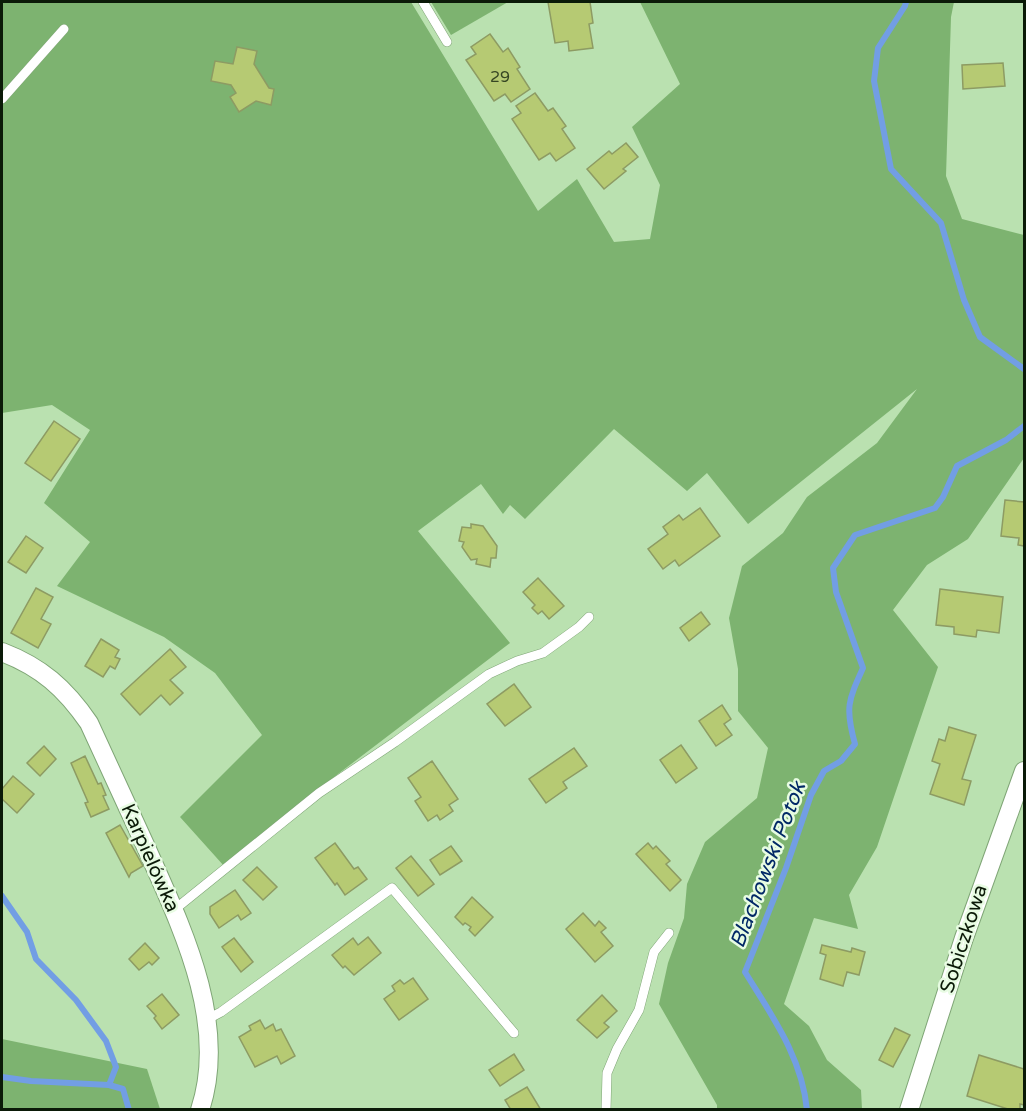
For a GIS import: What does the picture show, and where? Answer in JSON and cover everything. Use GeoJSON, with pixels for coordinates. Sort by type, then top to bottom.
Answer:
{"type":"FeatureCollection","features":[{"type":"Feature","properties":{"kind":"street","name":"Karpielówka"},"geometry":{"type":"LineString","coordinates":[[2,652],[51,678],[73,700],[89,723],[174,910],[193,966],[206,1020],[207,1075],[200,1110]]}},
{"type":"Feature","properties":{"kind":"street","name":"Sobiczkowa"},"geometry":{"type":"LineString","coordinates":[[909,1110],[971,917],[1024,771]]}},
{"type":"Feature","properties":{"kind":"lane"},"geometry":{"type":"LineString","coordinates":[[423,2],[447,42]]}},
{"type":"Feature","properties":{"kind":"lane"},"geometry":{"type":"LineString","coordinates":[[2,99],[64,29]]}},
{"type":"Feature","properties":{"kind":"lane"},"geometry":{"type":"LineString","coordinates":[[174,910],[319,793],[395,742],[489,674],[517,661],[543,653],[590,617]]}},
{"type":"Feature","properties":{"kind":"lane"},"geometry":{"type":"LineString","coordinates":[[206,1020],[221,1012],[392,888],[514,1033]]}},
{"type":"Feature","properties":{"kind":"lane"},"geometry":{"type":"LineString","coordinates":[[606,1110],[607,1073],[617,1048],[639,1010],[654,952],[669,933]]}},
{"type":"Feature","properties":{"kind":"green space"},"geometry":{"type":"Polygon","coordinates":[[[2,2],[411,2],[538,211],[577,179],[614,242],[650,239],[660,185],[632,127],[680,84],[640,2],[954,2],[951,17],[946,176],[962,219],[1024,235],[1024,458],[968,539],[927,565],[893,610],[938,667],[877,847],[849,895],[858,929],[814,918],[784,1004],[809,1026],[827,1060],[861,1090],[862,1109],[717,1109],[717,1105],[659,1004],[668,963],[684,918],[687,884],[705,842],[757,798],[768,748],[738,711],[738,669],[729,618],[742,566],[783,533],[807,497],[877,443],[917,389],[748,524],[707,473],[687,491],[614,429],[525,519],[510,505],[503,514],[481,484],[418,531],[510,643],[338,774],[224,866],[180,817],[262,735],[215,673],[164,637],[57,586],[90,542],[44,503],[90,430],[52,405],[2,413],[2,2]]]}},
{"type":"Feature","properties":{"kind":"green space"},"geometry":{"type":"Polygon","coordinates":[[[431,2],[508,2],[451,35],[431,2]]]}},
{"type":"Feature","properties":{"kind":"green space"},"geometry":{"type":"Polygon","coordinates":[[[2,1039],[147,1069],[160,1109],[2,1109],[2,1039]]]}},
{"type":"Feature","properties":{"kind":"building"},"geometry":{"type":"Polygon","coordinates":[[[548,2],[590,2],[593,23],[589,24],[593,48],[569,51],[568,41],[555,43],[548,2]]]}},
{"type":"Feature","properties":{"kind":"building"},"geometry":{"type":"Polygon","coordinates":[[[490,34],[503,52],[508,48],[520,67],[517,69],[530,89],[511,102],[505,94],[494,101],[466,60],[476,54],[471,47],[490,34]]]}},
{"type":"Feature","properties":{"kind":"building"},"geometry":{"type":"Polygon","coordinates":[[[237,47],[257,51],[254,64],[269,88],[274,89],[271,105],[256,101],[239,112],[230,97],[236,93],[231,85],[211,81],[215,61],[233,64],[237,47]]]}},
{"type":"Feature","properties":{"kind":"building"},"geometry":{"type":"Polygon","coordinates":[[[1003,63],[1005,86],[963,89],[962,65],[1003,63]]]}},
{"type":"Feature","properties":{"kind":"building"},"geometry":{"type":"Polygon","coordinates":[[[535,93],[548,111],[553,108],[566,126],[562,129],[575,148],[556,161],[550,153],[539,160],[512,119],[521,113],[516,106],[535,93]]]}},
{"type":"Feature","properties":{"kind":"building"},"geometry":{"type":"Polygon","coordinates":[[[626,143],[638,157],[623,169],[626,171],[604,189],[587,169],[609,151],[612,154],[626,143]]]}},
{"type":"Feature","properties":{"kind":"building"},"geometry":{"type":"Polygon","coordinates":[[[54,421],[80,439],[51,481],[25,463],[54,421]]]}},
{"type":"Feature","properties":{"kind":"building"},"geometry":{"type":"Polygon","coordinates":[[[1005,500],[1024,502],[1024,546],[1018,545],[1019,538],[1001,536],[1005,500]]]}},
{"type":"Feature","properties":{"kind":"building"},"geometry":{"type":"Polygon","coordinates":[[[700,508],[720,536],[679,566],[675,560],[663,569],[648,549],[668,534],[663,527],[679,515],[683,520],[700,508]]]}},
{"type":"Feature","properties":{"kind":"building"},"geometry":{"type":"Polygon","coordinates":[[[471,524],[483,526],[497,546],[496,558],[491,558],[490,567],[476,564],[477,559],[471,560],[462,547],[464,542],[459,541],[462,527],[471,528],[471,524]]]}},
{"type":"Feature","properties":{"kind":"building"},"geometry":{"type":"Polygon","coordinates":[[[26,536],[43,548],[26,573],[8,562],[26,536]]]}},
{"type":"Feature","properties":{"kind":"building"},"geometry":{"type":"Polygon","coordinates":[[[538,578],[564,606],[549,619],[542,611],[538,614],[532,608],[535,605],[523,592],[538,578]]]}},
{"type":"Feature","properties":{"kind":"building"},"geometry":{"type":"Polygon","coordinates":[[[36,588],[53,597],[41,619],[51,624],[38,648],[11,633],[36,588]]]}},
{"type":"Feature","properties":{"kind":"building"},"geometry":{"type":"Polygon","coordinates":[[[940,589],[1003,597],[999,633],[977,630],[976,637],[954,634],[954,627],[936,625],[940,589]]]}},
{"type":"Feature","properties":{"kind":"building"},"geometry":{"type":"Polygon","coordinates":[[[701,612],[710,624],[689,641],[680,628],[701,612]]]}},
{"type":"Feature","properties":{"kind":"building"},"geometry":{"type":"Polygon","coordinates":[[[101,639],[119,650],[115,657],[120,659],[115,669],[110,666],[103,677],[85,666],[101,639]]]}},
{"type":"Feature","properties":{"kind":"building"},"geometry":{"type":"Polygon","coordinates":[[[170,649],[186,667],[170,680],[183,693],[170,705],[161,695],[140,715],[121,694],[170,649]]]}},
{"type":"Feature","properties":{"kind":"building"},"geometry":{"type":"Polygon","coordinates":[[[514,684],[531,707],[505,726],[487,704],[514,684]]]}},
{"type":"Feature","properties":{"kind":"building"},"geometry":{"type":"Polygon","coordinates":[[[722,705],[731,719],[724,724],[732,735],[716,746],[699,721],[722,705]]]}},
{"type":"Feature","properties":{"kind":"building"},"geometry":{"type":"Polygon","coordinates":[[[949,727],[976,735],[962,779],[971,781],[964,805],[930,794],[940,764],[932,761],[939,739],[945,741],[949,727]]]}},
{"type":"Feature","properties":{"kind":"building"},"geometry":{"type":"Polygon","coordinates":[[[681,745],[697,768],[676,783],[660,760],[681,745]]]}},
{"type":"Feature","properties":{"kind":"building"},"geometry":{"type":"Polygon","coordinates":[[[44,746],[56,759],[40,776],[27,763],[44,746]]]}},
{"type":"Feature","properties":{"kind":"building"},"geometry":{"type":"Polygon","coordinates":[[[574,748],[587,766],[563,782],[567,788],[546,803],[529,779],[574,748]]]}},
{"type":"Feature","properties":{"kind":"building"},"geometry":{"type":"Polygon","coordinates":[[[85,756],[98,784],[101,783],[106,795],[103,796],[109,809],[91,817],[85,803],[88,802],[71,763],[85,756]]]}},
{"type":"Feature","properties":{"kind":"building"},"geometry":{"type":"Polygon","coordinates":[[[432,761],[458,799],[449,805],[453,811],[440,820],[437,815],[428,821],[415,801],[421,797],[408,778],[432,761]]]}},
{"type":"Feature","properties":{"kind":"building"},"geometry":{"type":"Polygon","coordinates":[[[13,776],[34,794],[17,813],[2,799],[2,789],[13,776]]]}},
{"type":"Feature","properties":{"kind":"building"},"geometry":{"type":"Polygon","coordinates":[[[120,825],[143,866],[131,873],[129,877],[106,833],[120,825]]]}},
{"type":"Feature","properties":{"kind":"building"},"geometry":{"type":"Polygon","coordinates":[[[335,843],[354,869],[358,867],[367,879],[345,895],[315,858],[335,843]]]}},
{"type":"Feature","properties":{"kind":"building"},"geometry":{"type":"Polygon","coordinates":[[[648,843],[653,849],[656,846],[670,861],[666,864],[681,880],[670,891],[636,854],[648,843]]]}},
{"type":"Feature","properties":{"kind":"building"},"geometry":{"type":"Polygon","coordinates":[[[451,846],[462,861],[440,875],[430,860],[451,846]]]}},
{"type":"Feature","properties":{"kind":"building"},"geometry":{"type":"Polygon","coordinates":[[[411,856],[434,884],[418,896],[396,868],[411,856]]]}},
{"type":"Feature","properties":{"kind":"building"},"geometry":{"type":"Polygon","coordinates":[[[257,867],[277,887],[263,900],[243,880],[257,867]]]}},
{"type":"Feature","properties":{"kind":"building"},"geometry":{"type":"Polygon","coordinates":[[[235,890],[251,913],[241,920],[238,915],[219,928],[210,914],[210,907],[235,890]]]}},
{"type":"Feature","properties":{"kind":"building"},"geometry":{"type":"Polygon","coordinates":[[[472,897],[493,917],[475,936],[469,930],[471,927],[465,923],[463,925],[455,917],[472,897]]]}},
{"type":"Feature","properties":{"kind":"building"},"geometry":{"type":"Polygon","coordinates":[[[583,913],[595,926],[599,921],[606,928],[601,932],[613,946],[595,962],[566,929],[583,913]]]}},
{"type":"Feature","properties":{"kind":"building"},"geometry":{"type":"Polygon","coordinates":[[[368,937],[381,953],[354,975],[345,966],[343,968],[332,955],[353,938],[358,945],[368,937]]]}},
{"type":"Feature","properties":{"kind":"building"},"geometry":{"type":"Polygon","coordinates":[[[234,938],[253,962],[241,972],[222,947],[234,938]]]}},
{"type":"Feature","properties":{"kind":"building"},"geometry":{"type":"Polygon","coordinates":[[[145,943],[159,958],[152,965],[149,962],[139,970],[129,959],[145,943]]]}},
{"type":"Feature","properties":{"kind":"building"},"geometry":{"type":"Polygon","coordinates":[[[822,945],[851,952],[852,948],[865,952],[859,975],[847,972],[843,986],[820,979],[826,955],[820,953],[822,945]]]}},
{"type":"Feature","properties":{"kind":"building"},"geometry":{"type":"Polygon","coordinates":[[[413,978],[428,999],[399,1020],[384,999],[395,991],[392,986],[400,980],[404,984],[413,978]]]}},
{"type":"Feature","properties":{"kind":"building"},"geometry":{"type":"Polygon","coordinates":[[[162,994],[179,1015],[162,1029],[154,1018],[156,1016],[147,1006],[162,994]]]}},
{"type":"Feature","properties":{"kind":"building"},"geometry":{"type":"Polygon","coordinates":[[[602,995],[617,1011],[604,1023],[609,1027],[597,1038],[577,1020],[602,995]]]}},
{"type":"Feature","properties":{"kind":"building"},"geometry":{"type":"Polygon","coordinates":[[[260,1020],[265,1029],[273,1024],[276,1031],[281,1029],[295,1056],[281,1064],[277,1056],[255,1067],[239,1037],[251,1030],[249,1026],[260,1020]]]}},
{"type":"Feature","properties":{"kind":"building"},"geometry":{"type":"Polygon","coordinates":[[[895,1028],[910,1035],[893,1067],[879,1060],[895,1028]]]}},
{"type":"Feature","properties":{"kind":"building"},"geometry":{"type":"Polygon","coordinates":[[[514,1054],[524,1070],[500,1086],[489,1070],[514,1054]]]}},
{"type":"Feature","properties":{"kind":"building"},"geometry":{"type":"Polygon","coordinates":[[[979,1055],[1024,1069],[1024,1105],[1020,1104],[1020,1110],[1011,1110],[967,1096],[979,1055]]]}},
{"type":"Feature","properties":{"kind":"building"},"geometry":{"type":"Polygon","coordinates":[[[527,1087],[541,1110],[511,1110],[505,1100],[527,1087]]]}},
{"type":"Feature","properties":{"kind":"waterway","name":"Blachowski Potok"},"geometry":{"type":"LineString","coordinates":[[906,2],[878,48],[874,81],[891,169],[941,223],[964,300],[980,337],[1024,369]]}},
{"type":"Feature","properties":{"kind":"waterway","name":"Blachowski Potok"},"geometry":{"type":"LineString","coordinates":[[807,1110],[799,1072],[792,1055],[775,1021],[745,972],[786,868],[811,795],[824,771],[841,761],[855,744],[849,713],[851,697],[863,668],[836,592],[833,568],[855,535],[935,508],[943,497],[957,466],[1006,440],[1024,426]]}},
{"type":"Feature","properties":{"kind":"waterway"},"geometry":{"type":"LineString","coordinates":[[2,896],[27,932],[36,959],[76,1000],[106,1041],[116,1067],[109,1085]]}},
{"type":"Feature","properties":{"kind":"waterway"},"geometry":{"type":"LineString","coordinates":[[2,1077],[31,1081],[109,1085],[123,1089],[129,1110]]}}]}
